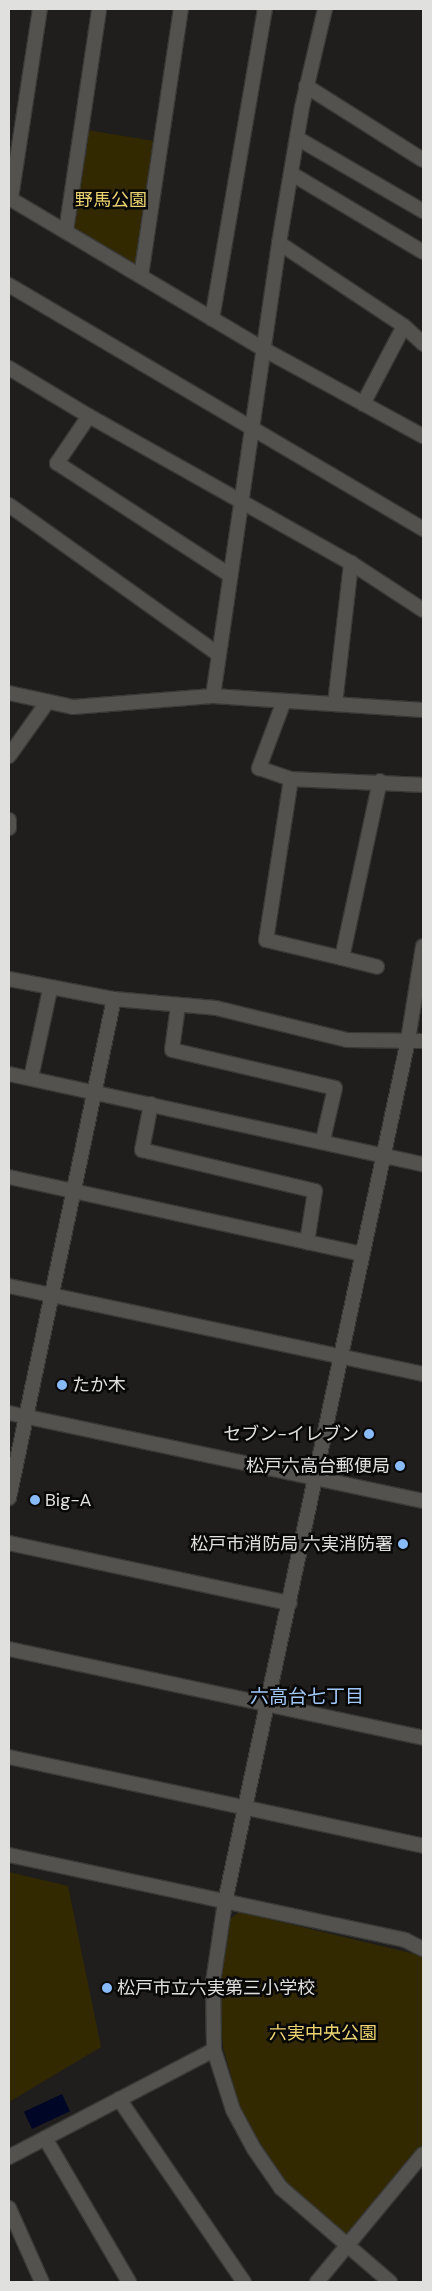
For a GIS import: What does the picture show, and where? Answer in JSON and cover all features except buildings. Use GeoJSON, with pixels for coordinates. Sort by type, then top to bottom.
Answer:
{"type":"FeatureCollection","features":[{"type":"Feature","properties":{"kind":"street"},"geometry":{"type":"LineString","coordinates":[[40,9],[10,198],[212,320],[423,436]]}},
{"type":"Feature","properties":{"kind":"street"},"geometry":{"type":"LineString","coordinates":[[66,231],[99,9]]}},
{"type":"Feature","properties":{"kind":"street"},"geometry":{"type":"LineString","coordinates":[[141,276],[181,9]]}},
{"type":"Feature","properties":{"kind":"street"},"geometry":{"type":"LineString","coordinates":[[212,320],[265,9]]}},
{"type":"Feature","properties":{"kind":"street"},"geometry":{"type":"LineString","coordinates":[[213,696],[254,429],[279,243],[306,86],[325,9]]}},
{"type":"Feature","properties":{"kind":"street"},"geometry":{"type":"LineString","coordinates":[[306,86],[423,160]]}},
{"type":"Feature","properties":{"kind":"street"},"geometry":{"type":"LineString","coordinates":[[297,138],[423,211]]}},
{"type":"Feature","properties":{"kind":"street"},"geometry":{"type":"LineString","coordinates":[[292,174],[423,252]]}},
{"type":"Feature","properties":{"kind":"street"},"geometry":{"type":"LineString","coordinates":[[279,243],[404,326],[423,344]]}},
{"type":"Feature","properties":{"kind":"street"},"geometry":{"type":"LineString","coordinates":[[9,285],[423,529]]}},
{"type":"Feature","properties":{"kind":"street"},"geometry":{"type":"LineString","coordinates":[[363,404],[404,326]]}},
{"type":"Feature","properties":{"kind":"street"},"geometry":{"type":"LineString","coordinates":[[9,368],[89,416],[351,563],[423,610]]}},
{"type":"Feature","properties":{"kind":"street"},"geometry":{"type":"LineString","coordinates":[[89,416],[57,463],[231,576]]}},
{"type":"Feature","properties":{"kind":"street"},"geometry":{"type":"LineString","coordinates":[[10,509],[219,655]]}},
{"type":"Feature","properties":{"kind":"street"},"geometry":{"type":"LineString","coordinates":[[334,704],[351,563]]}},
{"type":"Feature","properties":{"kind":"street"},"geometry":{"type":"LineString","coordinates":[[9,693],[46,704],[85,706],[213,696],[334,704],[423,706]]}},
{"type":"Feature","properties":{"kind":"street"},"geometry":{"type":"LineString","coordinates":[[284,701],[260,768],[291,779],[423,785]]}},
{"type":"Feature","properties":{"kind":"street"},"geometry":{"type":"LineString","coordinates":[[9,756],[46,704]]}},
{"type":"Feature","properties":{"kind":"street"},"geometry":{"type":"LineString","coordinates":[[291,779],[266,940],[377,967]]}},
{"type":"Feature","properties":{"kind":"street"},"geometry":{"type":"LineString","coordinates":[[342,958],[380,782]]}},
{"type":"Feature","properties":{"kind":"street"},"geometry":{"type":"LineString","coordinates":[[9,820],[9,828]]}},
{"type":"Feature","properties":{"kind":"street"},"geometry":{"type":"LineString","coordinates":[[390,2282],[346,2247],[281,2188],[254,2150],[233,2110],[214,2050],[213,1982],[225,1902],[385,1154],[408,1040],[423,946]]}},
{"type":"Feature","properties":{"kind":"street"},"geometry":{"type":"LineString","coordinates":[[9,979],[50,989],[114,999],[216,1008],[347,1040],[423,1041]]}},
{"type":"Feature","properties":{"kind":"street"},"geometry":{"type":"LineString","coordinates":[[31,1078],[50,989]]}},
{"type":"Feature","properties":{"kind":"street"},"geometry":{"type":"LineString","coordinates":[[9,1498],[114,999]]}},
{"type":"Feature","properties":{"kind":"street"},"geometry":{"type":"LineString","coordinates":[[178,1006],[172,1050],[336,1088],[323,1140]]}},
{"type":"Feature","properties":{"kind":"street"},"geometry":{"type":"LineString","coordinates":[[9,1074],[323,1140],[423,1164]]}},
{"type":"Feature","properties":{"kind":"street"},"geometry":{"type":"LineString","coordinates":[[151,1104],[142,1150],[315,1191],[307,1242]]}},
{"type":"Feature","properties":{"kind":"street"},"geometry":{"type":"LineString","coordinates":[[9,1177],[363,1254]]}},
{"type":"Feature","properties":{"kind":"street"},"geometry":{"type":"LineString","coordinates":[[9,1286],[423,1374]]}},
{"type":"Feature","properties":{"kind":"street"},"geometry":{"type":"LineString","coordinates":[[9,1413],[423,1501]]}},
{"type":"Feature","properties":{"kind":"street"},"geometry":{"type":"LineString","coordinates":[[9,1543],[290,1603]]}},
{"type":"Feature","properties":{"kind":"street"},"geometry":{"type":"LineString","coordinates":[[9,1649],[423,1738]]}},
{"type":"Feature","properties":{"kind":"street"},"geometry":{"type":"LineString","coordinates":[[9,1757],[423,1846]]}},
{"type":"Feature","properties":{"kind":"street"},"geometry":{"type":"LineString","coordinates":[[9,1855],[405,1940],[423,1949]]}},
{"type":"Feature","properties":{"kind":"street"},"geometry":{"type":"LineString","coordinates":[[9,2157],[214,2050]]}},
{"type":"Feature","properties":{"kind":"street"},"geometry":{"type":"LineString","coordinates":[[119,2099],[244,2282]]}},
{"type":"Feature","properties":{"kind":"street"},"geometry":{"type":"LineString","coordinates":[[45,2138],[130,2282]]}},
{"type":"Feature","properties":{"kind":"street"},"geometry":{"type":"LineString","coordinates":[[317,2282],[423,2154]]}},
{"type":"Feature","properties":{"kind":"street"},"geometry":{"type":"LineString","coordinates":[[9,2208],[42,2282]]}},
{"type":"Feature","properties":{"kind":"green space","name":"野馬公園"},"geometry":{"type":"Polygon","coordinates":[[[81,129],[160,142],[141,276],[66,231],[81,129]]]}},
{"type":"Feature","properties":{"kind":"green space"},"geometry":{"type":"Polygon","coordinates":[[[9,1872],[68,1886],[101,2047],[9,2102],[9,1872]]]}},
{"type":"Feature","properties":{"kind":"green space","name":"六実中央公園"},"geometry":{"type":"Polygon","coordinates":[[[239,1912],[423,1956],[423,2146],[351,2233],[341,2234],[287,2183],[259,2146],[240,2107],[223,2047],[219,2002],[229,1920],[239,1912]]]}},
{"type":"Feature","properties":{"kind":"water"},"geometry":{"type":"Polygon","coordinates":[[[62,2094],[70,2111],[32,2129],[24,2112],[62,2094]]]}},
{"type":"Feature","properties":{"kind":"place","name":"たか木"},"geometry":{"type":"Point","coordinates":[62,1385]}},
{"type":"Feature","properties":{"kind":"place","name":"セブン-イレブン"},"geometry":{"type":"Point","coordinates":[369,1434]}},
{"type":"Feature","properties":{"kind":"place","name":"松戸六高台郵便局"},"geometry":{"type":"Point","coordinates":[400,1466]}},
{"type":"Feature","properties":{"kind":"place","name":"Big-A"},"geometry":{"type":"Point","coordinates":[35,1500]}},
{"type":"Feature","properties":{"kind":"place","name":"松戸市消防局 六実消防署"},"geometry":{"type":"Point","coordinates":[403,1544]}},
{"type":"Feature","properties":{"kind":"place","name":"松戸市立六実第三小学校"},"geometry":{"type":"Point","coordinates":[107,1988]}},
{"type":"Feature","properties":{"kind":"district","name":"六高台七丁目"},"geometry":{"type":"Point","coordinates":[307,1697]}}]}
